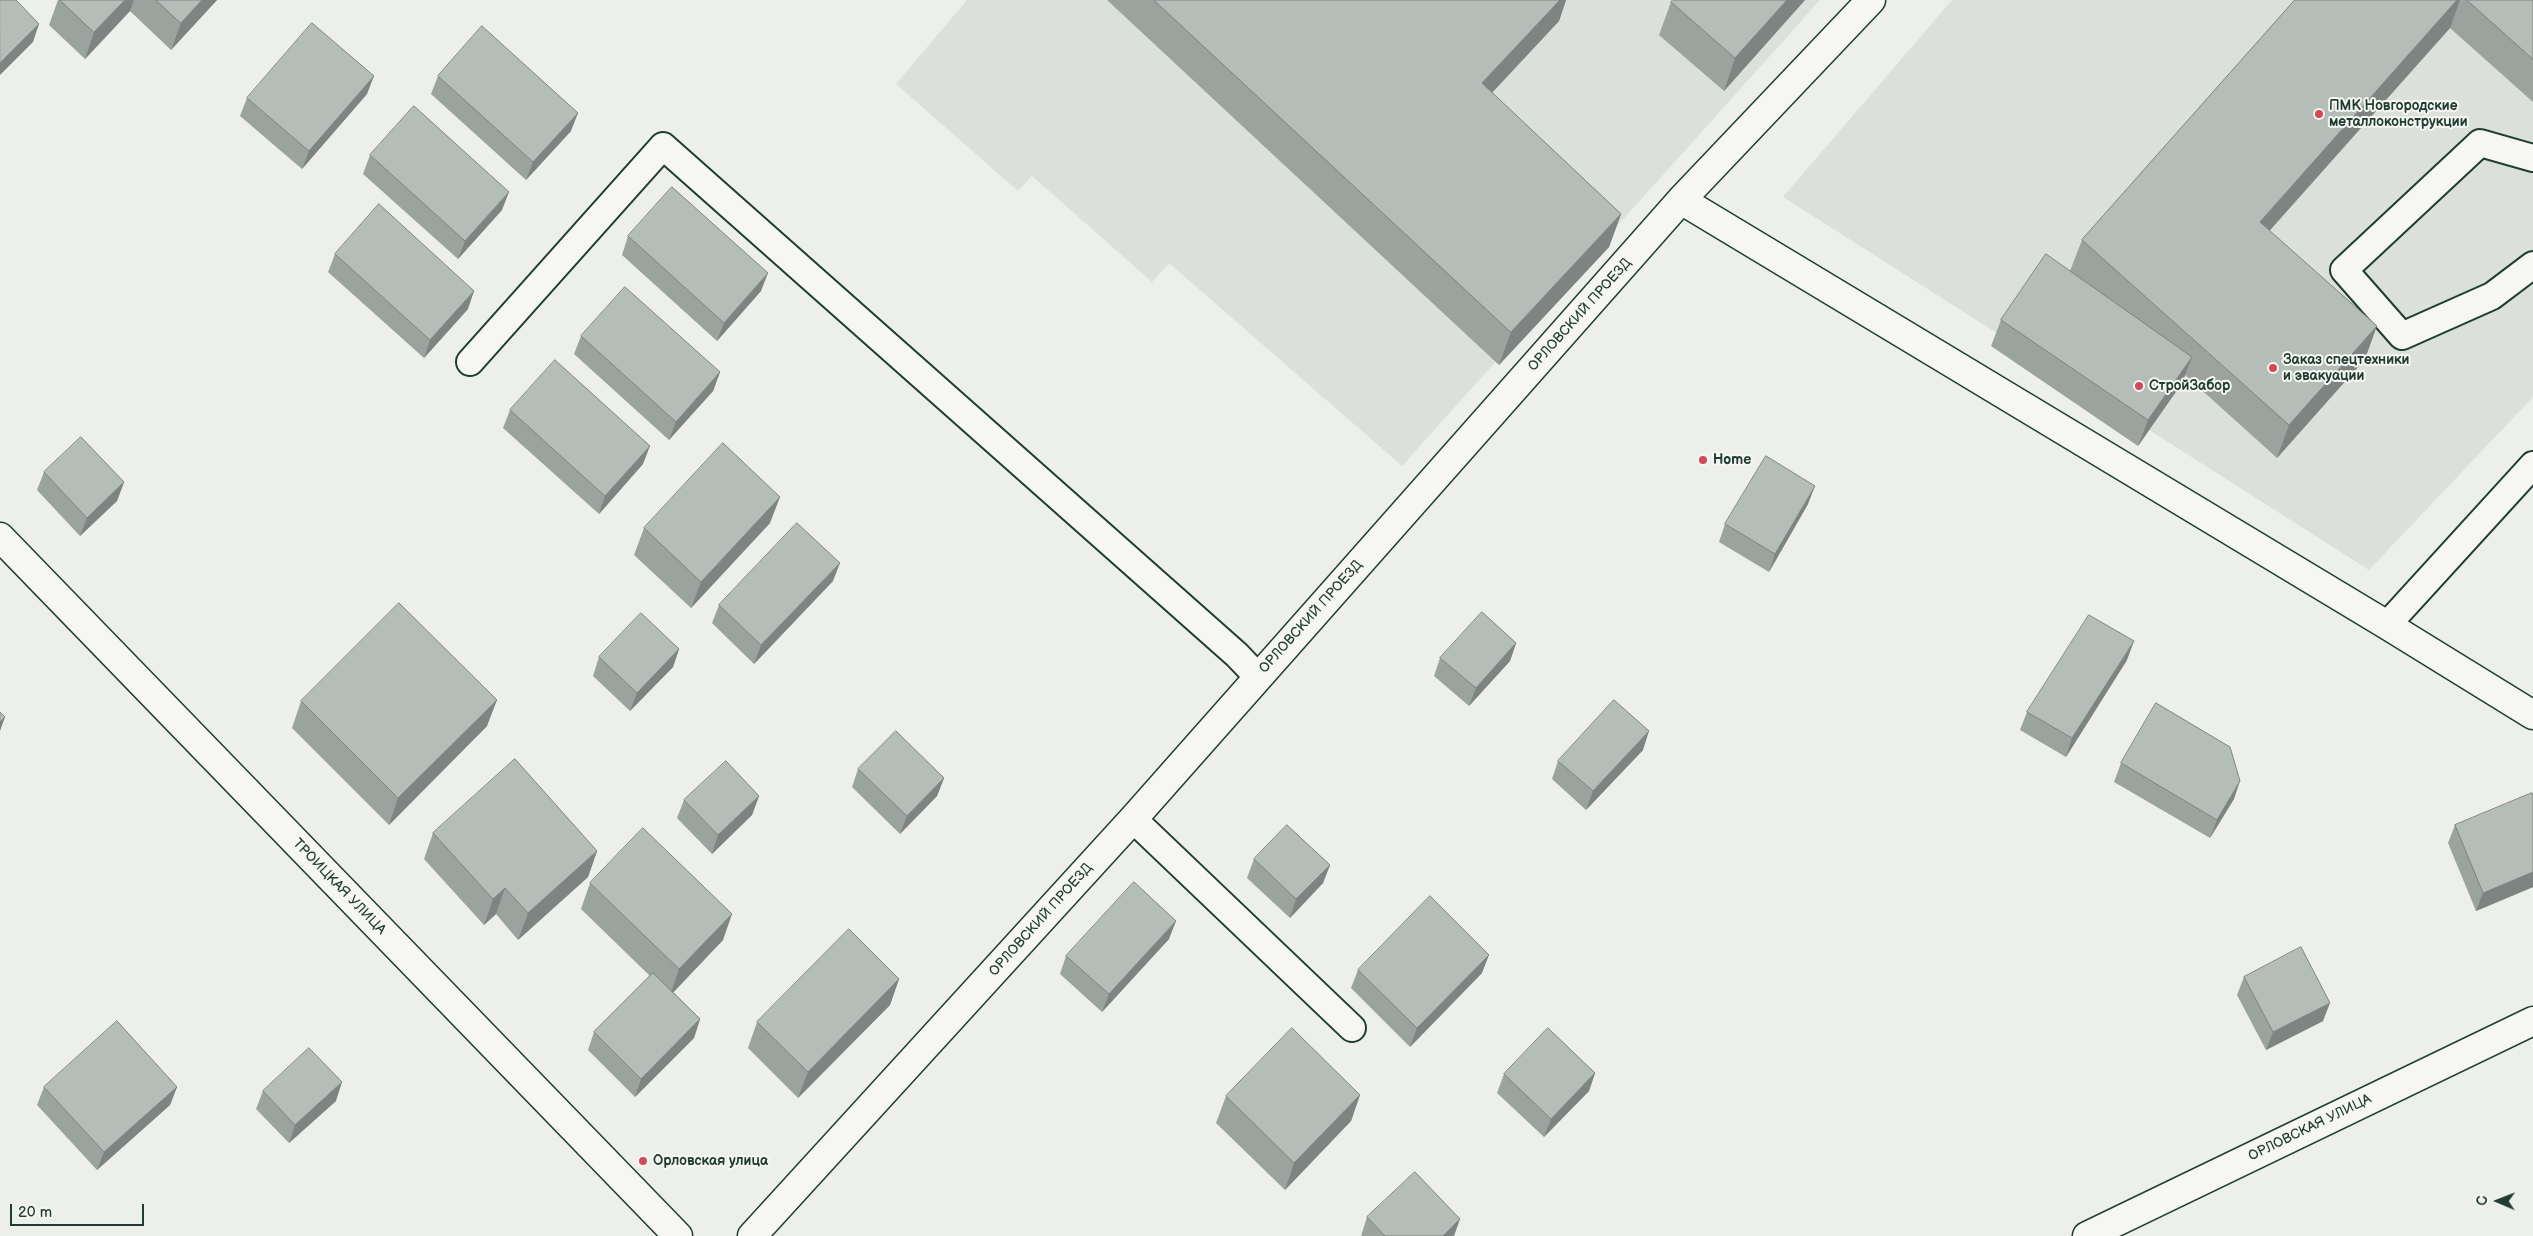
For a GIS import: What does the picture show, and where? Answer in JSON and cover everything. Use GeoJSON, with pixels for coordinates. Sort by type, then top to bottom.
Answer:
{"type":"FeatureCollection","features":[{"type":"Feature","properties":{"kind":"street","name":"ОРЛОВСКИЙ ПРОЕЗД"},"geometry":{"type":"LineString","coordinates":[[752,1236],[1133,819],[1682,200],[1871,0]]}},
{"type":"Feature","properties":{"kind":"street"},"geometry":{"type":"LineString","coordinates":[[1682,200],[2533,715]]}},
{"type":"Feature","properties":{"kind":"street","name":"ТРОИЦКАЯ УЛИЦА"},"geometry":{"type":"LineString","coordinates":[[0,537],[678,1236]]}},
{"type":"Feature","properties":{"kind":"street","name":"ОРЛОВСКАЯ УЛИЦА"},"geometry":{"type":"LineString","coordinates":[[2087,1236],[2533,1020]]}},
{"type":"Feature","properties":{"kind":"lane"},"geometry":{"type":"LineString","coordinates":[[2533,158],[2480,143],[2344,270],[2402,336],[2492,296],[2533,266]]}},
{"type":"Feature","properties":{"kind":"lane"},"geometry":{"type":"LineString","coordinates":[[470,362],[663,146],[1230,649],[1258,677]]}},
{"type":"Feature","properties":{"kind":"lane"},"geometry":{"type":"LineString","coordinates":[[2387,625],[2533,465]]}},
{"type":"Feature","properties":{"kind":"lane"},"geometry":{"type":"LineString","coordinates":[[1133,819],[1352,1028]]}},
{"type":"Feature","properties":{"kind":"shaded area"},"geometry":{"type":"Polygon","coordinates":[[[967,0],[1820,0],[1402,466],[1169,263],[1152,282],[1032,176],[1018,191],[896,84],[967,0]]]}},
{"type":"Feature","properties":{"kind":"shaded area"},"geometry":{"type":"Polygon","coordinates":[[[1952,0],[2533,0],[2533,397],[2369,570],[1783,197],[1952,0]]]}},
{"type":"Feature","properties":{"kind":"building"},"geometry":{"type":"Polygon","coordinates":[[[0,0],[16,0],[39,24],[0,63],[0,0]]]}},
{"type":"Feature","properties":{"kind":"building"},"geometry":{"type":"Polygon","coordinates":[[[60,0],[125,0],[94,32],[60,0]]]}},
{"type":"Feature","properties":{"kind":"building"},"geometry":{"type":"Polygon","coordinates":[[[156,0],[202,0],[181,23],[156,0]]]}},
{"type":"Feature","properties":{"kind":"building"},"geometry":{"type":"Polygon","coordinates":[[[1154,0],[1560,0],[1482,83],[1621,214],[1511,332],[1154,0]]]}},
{"type":"Feature","properties":{"kind":"building"},"geometry":{"type":"Polygon","coordinates":[[[1673,0],[1787,0],[1735,58],[1671,2],[1673,0]]]}},
{"type":"Feature","properties":{"kind":"building"},"geometry":{"type":"Polygon","coordinates":[[[2295,0],[2457,0],[2260,222],[2377,326],[2289,425],[2082,240],[2295,0]]]}},
{"type":"Feature","properties":{"kind":"building"},"geometry":{"type":"Polygon","coordinates":[[[2467,0],[2533,0],[2533,59],[2467,0]]]}},
{"type":"Feature","properties":{"kind":"building"},"geometry":{"type":"Polygon","coordinates":[[[312,23],[374,76],[309,151],[247,98],[312,23]]]}},
{"type":"Feature","properties":{"kind":"building"},"geometry":{"type":"Polygon","coordinates":[[[482,26],[578,113],[533,162],[438,76],[482,26]]]}},
{"type":"Feature","properties":{"kind":"building"},"geometry":{"type":"Polygon","coordinates":[[[414,106],[509,192],[465,241],[370,155],[414,106]]]}},
{"type":"Feature","properties":{"kind":"building"},"geometry":{"type":"Polygon","coordinates":[[[672,187],[768,273],[724,323],[628,236],[672,187]]]}},
{"type":"Feature","properties":{"kind":"building"},"geometry":{"type":"Polygon","coordinates":[[[379,204],[474,291],[430,340],[335,254],[379,204]]]}},
{"type":"Feature","properties":{"kind":"building"},"geometry":{"type":"Polygon","coordinates":[[[2046,254],[2192,357],[2148,420],[2001,320],[2046,254]]]}},
{"type":"Feature","properties":{"kind":"building"},"geometry":{"type":"Polygon","coordinates":[[[625,287],[720,372],[676,422],[581,336],[625,287]]]}},
{"type":"Feature","properties":{"kind":"building"},"geometry":{"type":"Polygon","coordinates":[[[555,360],[650,446],[605,496],[510,410],[555,360]]]}},
{"type":"Feature","properties":{"kind":"building"},"geometry":{"type":"Polygon","coordinates":[[[81,437],[124,482],[87,518],[44,472],[81,437]]]}},
{"type":"Feature","properties":{"kind":"building"},"geometry":{"type":"Polygon","coordinates":[[[723,443],[780,497],[701,582],[644,528],[723,443]]]}},
{"type":"Feature","properties":{"kind":"building"},"geometry":{"type":"Polygon","coordinates":[[[1766,456],[1815,486],[1775,554],[1725,524],[1766,456]]]}},
{"type":"Feature","properties":{"kind":"building"},"geometry":{"type":"Polygon","coordinates":[[[797,523],[840,563],[761,645],[719,605],[797,523]]]}},
{"type":"Feature","properties":{"kind":"building"},"geometry":{"type":"Polygon","coordinates":[[[399,603],[497,700],[398,798],[301,701],[399,603]]]}},
{"type":"Feature","properties":{"kind":"building"},"geometry":{"type":"Polygon","coordinates":[[[1482,612],[1516,643],[1476,688],[1440,658],[1482,612]]]}},
{"type":"Feature","properties":{"kind":"building"},"geometry":{"type":"Polygon","coordinates":[[[641,613],[679,649],[637,693],[599,657],[641,613]]]}},
{"type":"Feature","properties":{"kind":"building"},"geometry":{"type":"Polygon","coordinates":[[[2089,615],[2134,641],[2072,738],[2027,712],[2089,615]]]}},
{"type":"Feature","properties":{"kind":"building"},"geometry":{"type":"Polygon","coordinates":[[[1614,700],[1649,731],[1593,791],[1558,761],[1614,700]]]}},
{"type":"Feature","properties":{"kind":"building"},"geometry":{"type":"Polygon","coordinates":[[[2156,703],[2230,747],[2240,781],[2217,820],[2121,763],[2156,703]]]}},
{"type":"Feature","properties":{"kind":"building"},"geometry":{"type":"Polygon","coordinates":[[[0,712],[5,717],[0,722],[0,712]]]}},
{"type":"Feature","properties":{"kind":"building"},"geometry":{"type":"Polygon","coordinates":[[[896,731],[944,778],[907,816],[858,769],[896,731]]]}},
{"type":"Feature","properties":{"kind":"building"},"geometry":{"type":"Polygon","coordinates":[[[515,759],[597,851],[528,913],[505,888],[493,899],[433,833],[515,759]]]}},
{"type":"Feature","properties":{"kind":"building"},"geometry":{"type":"Polygon","coordinates":[[[726,761],[759,796],[718,835],[684,800],[726,761]]]}},
{"type":"Feature","properties":{"kind":"building"},"geometry":{"type":"Polygon","coordinates":[[[2532,793],[2533,872],[2483,893],[2455,825],[2532,793]]]}},
{"type":"Feature","properties":{"kind":"building"},"geometry":{"type":"Polygon","coordinates":[[[1287,825],[1330,865],[1296,899],[1254,859],[1287,825]]]}},
{"type":"Feature","properties":{"kind":"building"},"geometry":{"type":"Polygon","coordinates":[[[643,828],[732,914],[679,969],[590,883],[643,828]]]}},
{"type":"Feature","properties":{"kind":"building"},"geometry":{"type":"Polygon","coordinates":[[[1134,882],[1176,921],[1109,994],[1066,956],[1134,882]]]}},
{"type":"Feature","properties":{"kind":"building"},"geometry":{"type":"Polygon","coordinates":[[[1430,896],[1489,955],[1417,1028],[1358,970],[1430,896]]]}},
{"type":"Feature","properties":{"kind":"building"},"geometry":{"type":"Polygon","coordinates":[[[849,929],[899,979],[808,1072],[757,1022],[849,929]]]}},
{"type":"Feature","properties":{"kind":"building"},"geometry":{"type":"Polygon","coordinates":[[[2301,947],[2330,1003],[2273,1032],[2244,977],[2301,947]]]}},
{"type":"Feature","properties":{"kind":"building"},"geometry":{"type":"Polygon","coordinates":[[[653,973],[700,1019],[641,1079],[594,1032],[653,973]]]}},
{"type":"Feature","properties":{"kind":"building"},"geometry":{"type":"Polygon","coordinates":[[[117,1021],[177,1087],[104,1152],[44,1087],[117,1021]]]}},
{"type":"Feature","properties":{"kind":"building"},"geometry":{"type":"Polygon","coordinates":[[[1292,1028],[1360,1095],[1294,1163],[1226,1096],[1292,1028]]]}},
{"type":"Feature","properties":{"kind":"building"},"geometry":{"type":"Polygon","coordinates":[[[1548,1028],[1595,1073],[1551,1119],[1504,1074],[1548,1028]]]}},
{"type":"Feature","properties":{"kind":"building"},"geometry":{"type":"Polygon","coordinates":[[[309,1048],[342,1082],[295,1125],[263,1091],[309,1048]]]}},
{"type":"Feature","properties":{"kind":"building"},"geometry":{"type":"Polygon","coordinates":[[[1415,1172],[1460,1219],[1443,1236],[1385,1236],[1367,1217],[1415,1172]]]}},
{"type":"Feature","properties":{"kind":"place","name":"ПМК Новгородские металлоконструкции"},"geometry":{"type":"Point","coordinates":[2319,114]}},
{"type":"Feature","properties":{"kind":"place","name":"Заказ спецтехники и эвакуации"},"geometry":{"type":"Point","coordinates":[2273,368]}},
{"type":"Feature","properties":{"kind":"place","name":"СтройЗабор"},"geometry":{"type":"Point","coordinates":[2139,386]}},
{"type":"Feature","properties":{"kind":"place","name":"Home"},"geometry":{"type":"Point","coordinates":[1703,460]}},
{"type":"Feature","properties":{"kind":"place","name":"Орловская улица"},"geometry":{"type":"Point","coordinates":[643,1161]}}]}
